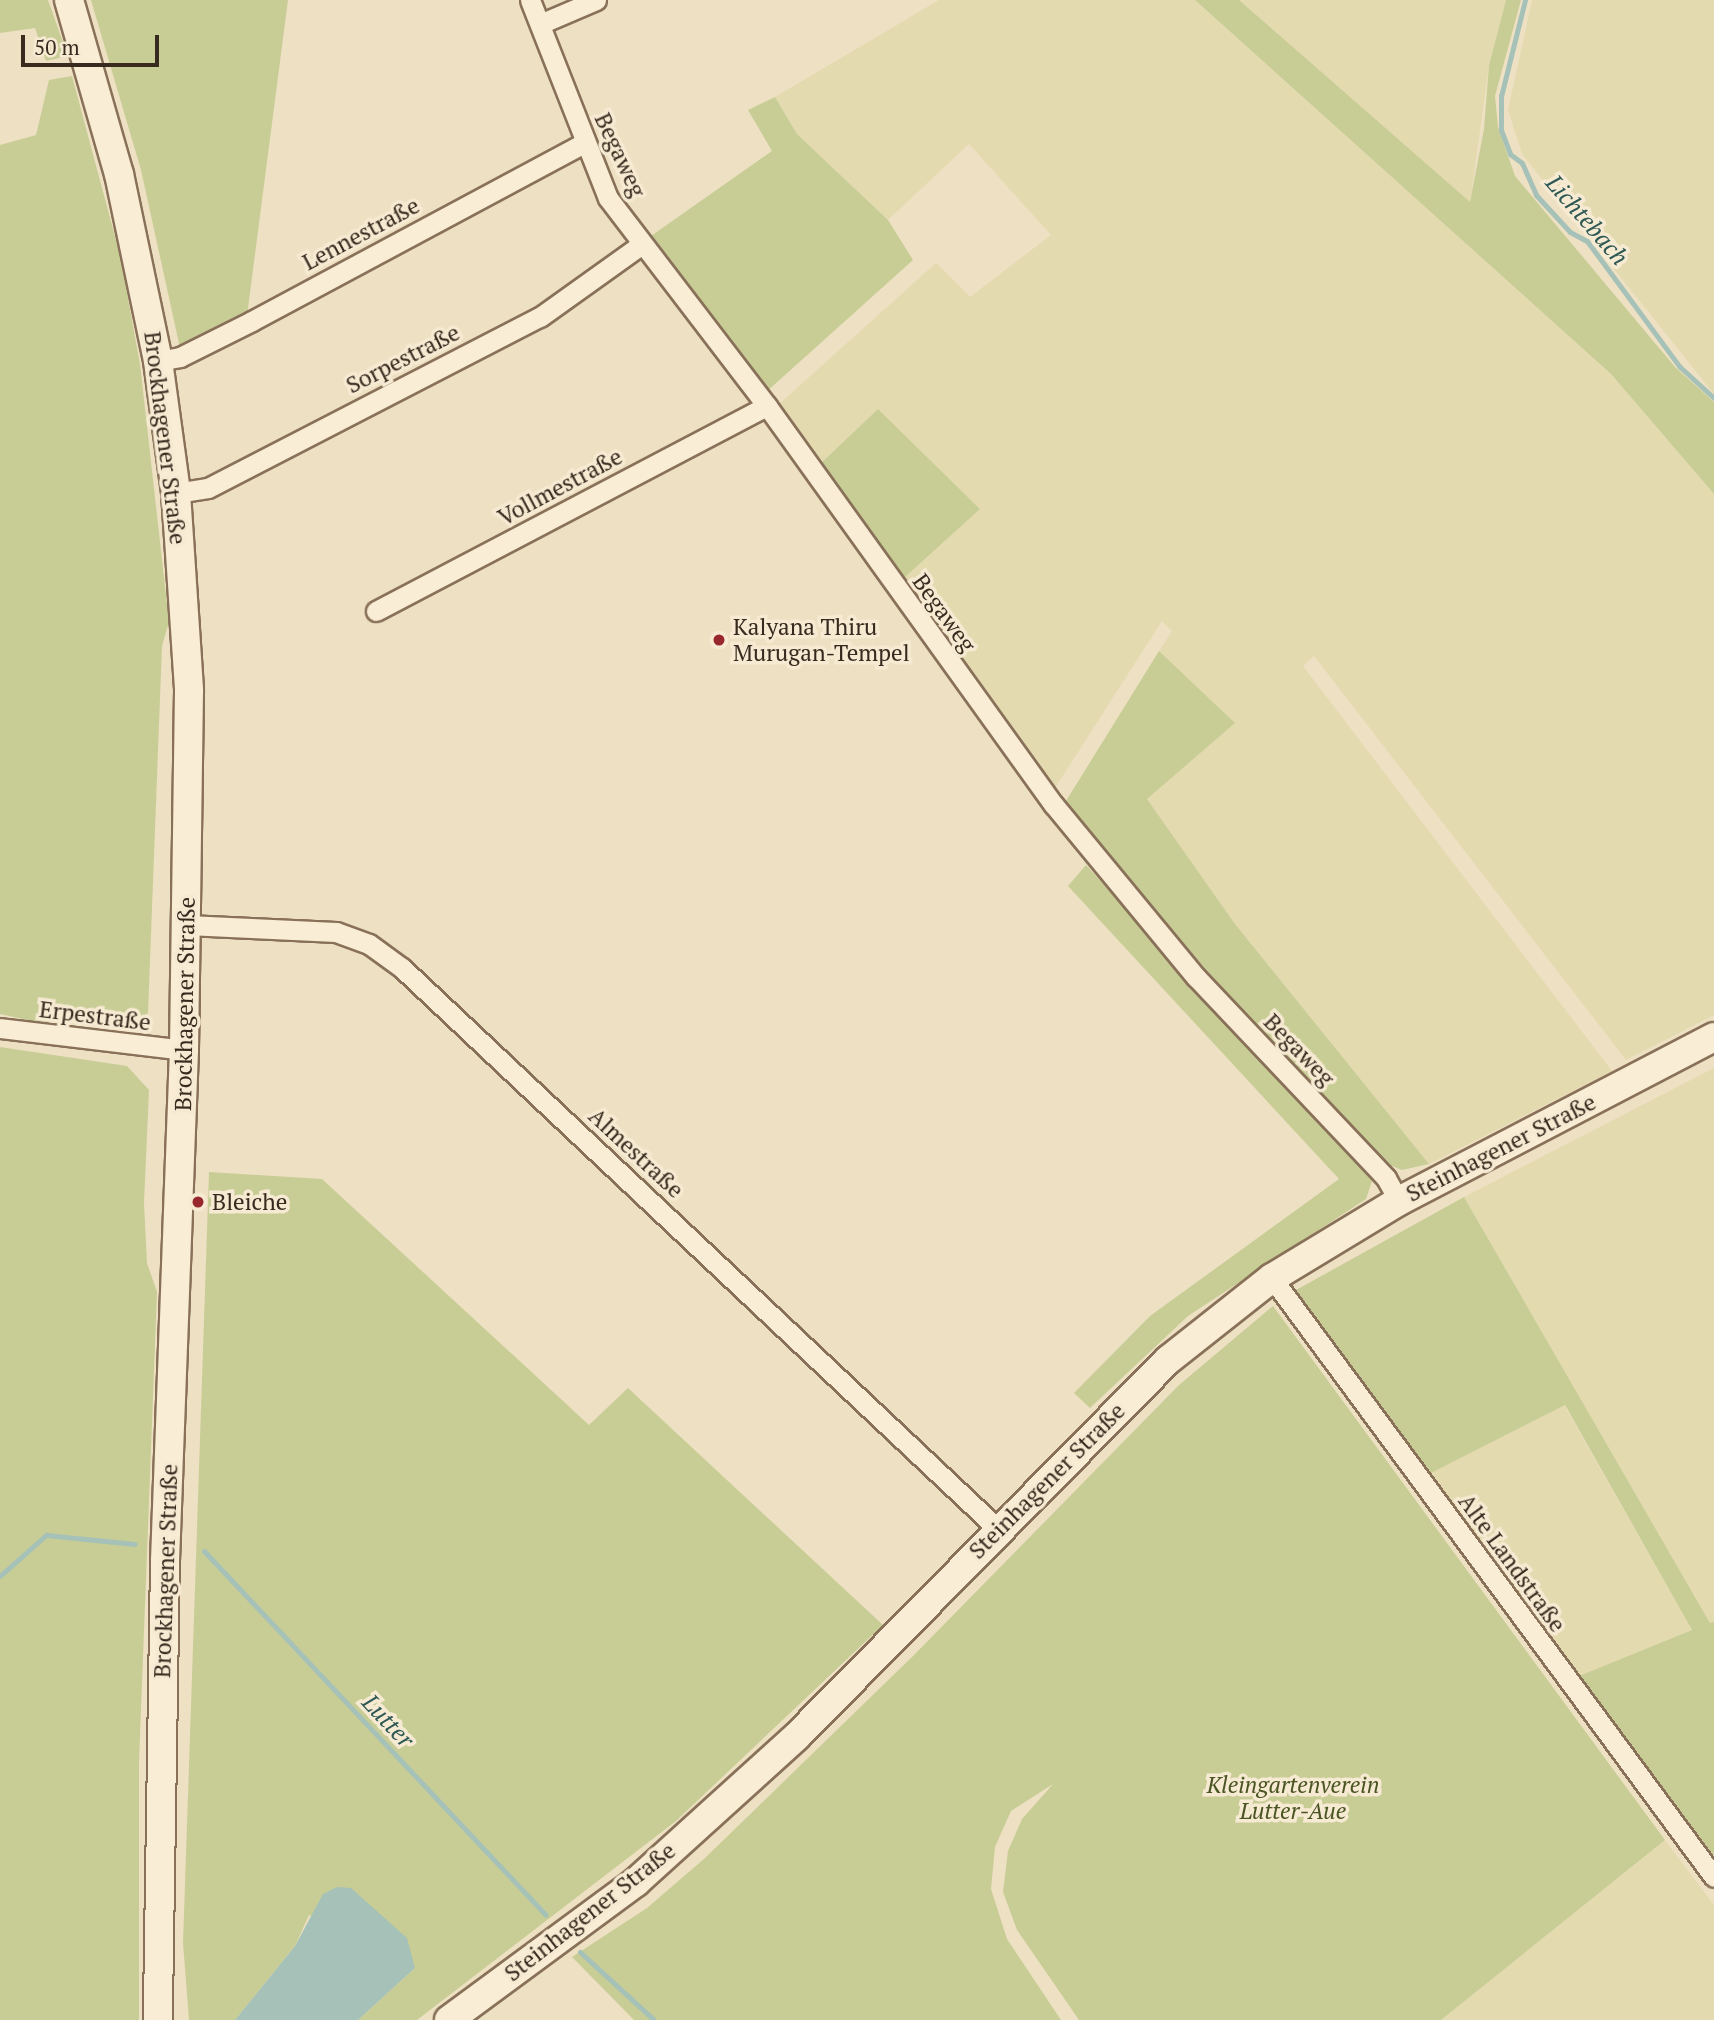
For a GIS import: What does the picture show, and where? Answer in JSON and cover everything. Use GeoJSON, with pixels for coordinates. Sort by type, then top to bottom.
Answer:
{"type":"FeatureCollection","features":[{"type":"Feature","properties":{"kind":"main road","name":"Brockhagener Straße"},"geometry":{"type":"LineString","coordinates":[[69,0],[119,174],[158,361],[176,493],[189,691],[184,1050],[166,1560],[159,2020]]}},
{"type":"Feature","properties":{"kind":"main road","name":"Steinhagener Straße"},"geometry":{"type":"LineString","coordinates":[[449,2020],[646,1873],[796,1737],[998,1529],[1168,1360],[1272,1278],[1399,1201],[1714,1037]]}},
{"type":"Feature","properties":{"kind":"street","name":"Begaweg"},"geometry":{"type":"LineString","coordinates":[[530,0],[584,143],[608,198],[767,406],[1054,805],[1196,977],[1387,1178],[1399,1201]]}},
{"type":"Feature","properties":{"kind":"street"},"geometry":{"type":"LineString","coordinates":[[540,24],[596,0]]}},
{"type":"Feature","properties":{"kind":"street","name":"Lennestraße"},"geometry":{"type":"LineString","coordinates":[[158,361],[180,357],[252,321],[584,143]]}},
{"type":"Feature","properties":{"kind":"street","name":"Sorpestraße"},"geometry":{"type":"LineString","coordinates":[[176,493],[208,488],[540,317],[642,244]]}},
{"type":"Feature","properties":{"kind":"street","name":"Vollmestraße"},"geometry":{"type":"LineString","coordinates":[[376,611],[767,406]]}},
{"type":"Feature","properties":{"kind":"street","name":"Almestraße"},"geometry":{"type":"LineString","coordinates":[[187,925],[336,932],[369,944],[402,968],[998,1529]]}},
{"type":"Feature","properties":{"kind":"street","name":"Erpestraße"},"geometry":{"type":"LineString","coordinates":[[0,1028],[184,1050]]}},
{"type":"Feature","properties":{"kind":"street","name":"Alte Landstraße"},"geometry":{"type":"LineString","coordinates":[[1272,1278],[1714,1877]]}},
{"type":"Feature","properties":{"kind":"shaded area"},"geometry":{"type":"Polygon","coordinates":[[[939,0],[1195,0],[1611,374],[1714,494],[1714,1015],[1626,1060],[1314,656],[1303,666],[1612,1071],[1429,1164],[1235,924],[1147,799],[1234,723],[1159,651],[1172,631],[1162,621],[1055,788],[904,578],[980,509],[878,409],[819,465],[778,405],[936,263],[970,297],[1051,235],[969,144],[888,220],[797,134],[775,97],[939,0]]]}},
{"type":"Feature","properties":{"kind":"shaded area"},"geometry":{"type":"Polygon","coordinates":[[[1239,0],[1506,0],[1489,65],[1470,203],[1239,0]]]}},
{"type":"Feature","properties":{"kind":"shaded area"},"geometry":{"type":"Polygon","coordinates":[[[1532,0],[1714,0],[1714,394],[1522,154],[1508,110],[1532,0]]]}},
{"type":"Feature","properties":{"kind":"shaded area"},"geometry":{"type":"Polygon","coordinates":[[[1714,1068],[1714,1622],[1710,1623],[1464,1197],[1714,1068]]]}},
{"type":"Feature","properties":{"kind":"shaded area"},"geometry":{"type":"Polygon","coordinates":[[[1564,1405],[1692,1630],[1579,1676],[1427,1475],[1564,1405]]]}},
{"type":"Feature","properties":{"kind":"shaded area"},"geometry":{"type":"Polygon","coordinates":[[[1665,1840],[1714,1905],[1714,2020],[1441,2020],[1665,1840]]]}},
{"type":"Feature","properties":{"kind":"green space"},"geometry":{"type":"Polygon","coordinates":[[[0,0],[48,0],[68,56],[46,61],[35,28],[0,33],[0,0]]]}},
{"type":"Feature","properties":{"kind":"green space"},"geometry":{"type":"Polygon","coordinates":[[[91,0],[288,0],[247,316],[180,348],[141,170],[91,0]]]}},
{"type":"Feature","properties":{"kind":"green space"},"geometry":{"type":"Polygon","coordinates":[[[1195,0],[1239,0],[1470,202],[1484,129],[1489,65],[1506,0],[1521,0],[1495,96],[1498,127],[1515,176],[1675,367],[1714,402],[1714,494],[1611,374],[1195,0]]]}},
{"type":"Feature","properties":{"kind":"green space"},"geometry":{"type":"Polygon","coordinates":[[[72,76],[120,255],[140,364],[169,622],[162,646],[148,1013],[138,1022],[37,1022],[0,1014],[0,145],[36,135],[49,80],[72,76]]]}},
{"type":"Feature","properties":{"kind":"green space"},"geometry":{"type":"Polygon","coordinates":[[[775,97],[797,134],[888,220],[913,260],[765,393],[651,236],[772,151],[748,110],[775,97]]]}},
{"type":"Feature","properties":{"kind":"green space"},"geometry":{"type":"Polygon","coordinates":[[[878,409],[980,509],[904,578],[819,465],[878,409]]]}},
{"type":"Feature","properties":{"kind":"green space"},"geometry":{"type":"Polygon","coordinates":[[[1159,651],[1235,723],[1147,799],[1235,924],[1429,1164],[1402,1170],[1389,1165],[1232,999],[1100,849],[1066,801],[1159,651]]]}},
{"type":"Feature","properties":{"kind":"green space"},"geometry":{"type":"Polygon","coordinates":[[[1086,865],[1372,1181],[1366,1199],[1188,1316],[1090,1408],[1074,1393],[1150,1316],[1339,1179],[1068,886],[1086,865]]]}},
{"type":"Feature","properties":{"kind":"green space"},"geometry":{"type":"Polygon","coordinates":[[[0,1047],[127,1066],[149,1090],[144,1203],[147,1263],[157,1292],[139,1762],[139,2020],[0,2020],[0,1047]]]}},
{"type":"Feature","properties":{"kind":"green space"},"geometry":{"type":"Polygon","coordinates":[[[209,1172],[322,1179],[589,1425],[628,1388],[883,1625],[676,1821],[417,2020],[358,2020],[415,1968],[309,1915],[295,1946],[235,2020],[189,2020],[183,1943],[209,1172]]]}},
{"type":"Feature","properties":{"kind":"green space"},"geometry":{"type":"Polygon","coordinates":[[[1464,1197],[1710,1623],[1714,1622],[1714,1856],[1579,1676],[1692,1630],[1565,1405],[1427,1475],[1304,1312],[1296,1290],[1464,1197]]]}},
{"type":"Feature","properties":{"kind":"green space","name":"Kleingartenverein Lutter-Aue"},"geometry":{"type":"Polygon","coordinates":[[[1273,1306],[1665,1840],[1441,2020],[1079,2020],[1017,1930],[1003,1892],[1008,1851],[1022,1819],[1053,1784],[1011,1811],[995,1847],[991,1889],[1007,1939],[1061,2020],[634,2020],[572,1957],[647,1908],[705,1858],[914,1655],[1179,1385],[1273,1306]]]}},
{"type":"Feature","properties":{"kind":"water"},"geometry":{"type":"Polygon","coordinates":[[[337,1887],[351,1888],[407,1938],[415,1968],[358,2020],[235,2020],[295,1946],[323,1894],[337,1887]]]}},
{"type":"Feature","properties":{"kind":"waterway","name":"Lichtebach"},"geometry":{"type":"LineString","coordinates":[[1525,0],[1501,96],[1501,130],[1510,154],[1522,163],[1536,195],[1570,232],[1587,241],[1680,367],[1714,398]]}},
{"type":"Feature","properties":{"kind":"waterway","name":"Lutter"},"geometry":{"type":"LineString","coordinates":[[0,1576],[46,1535],[135,1544]]}},
{"type":"Feature","properties":{"kind":"waterway","name":"Lutter"},"geometry":{"type":"LineString","coordinates":[[204,1551],[546,1915]]}},
{"type":"Feature","properties":{"kind":"waterway","name":"Lutter"},"geometry":{"type":"LineString","coordinates":[[580,1952],[654,2020]]}},
{"type":"Feature","properties":{"kind":"place","name":"Kalyana Thiru Murugan-Tempel"},"geometry":{"type":"Point","coordinates":[719,640]}},
{"type":"Feature","properties":{"kind":"place","name":"Bleiche"},"geometry":{"type":"Point","coordinates":[198,1202]}}]}
